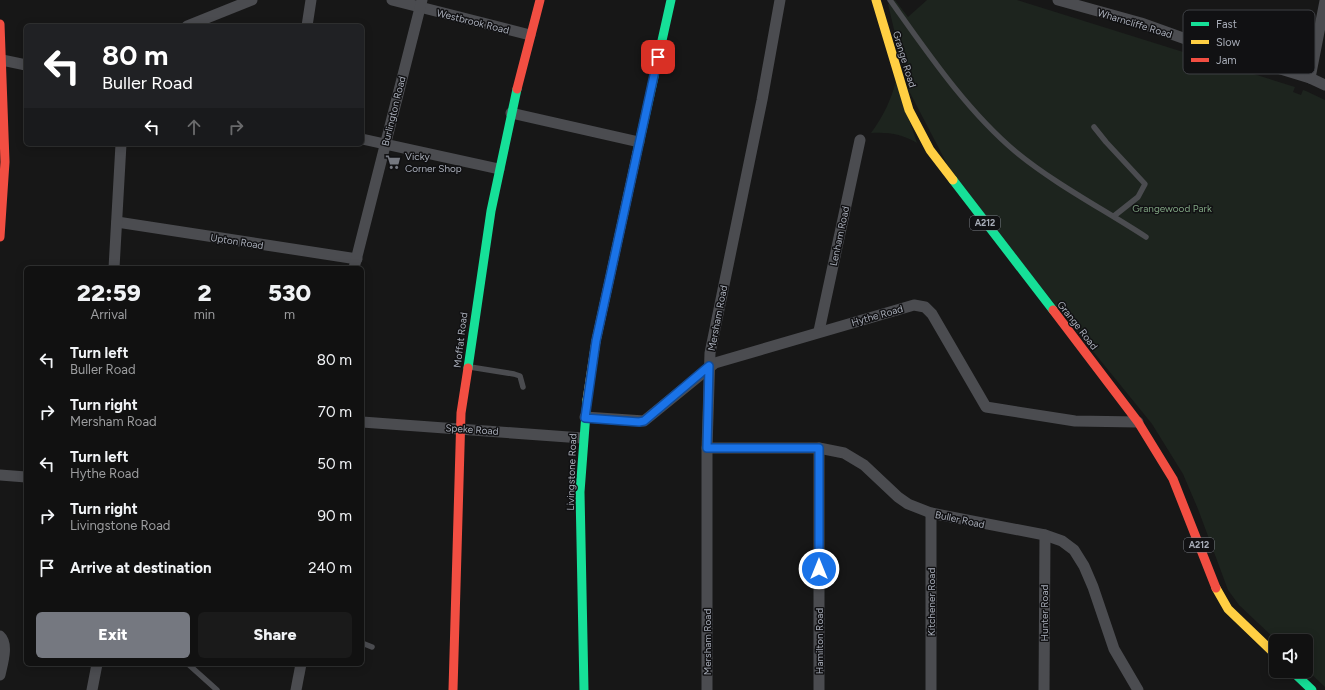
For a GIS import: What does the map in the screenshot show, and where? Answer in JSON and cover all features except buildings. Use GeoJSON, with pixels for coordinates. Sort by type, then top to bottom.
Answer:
{"type":"FeatureCollection","features":[{"type":"Feature","properties":{"kind":"street"},"geometry":{"type":"LineString","coordinates":[[192,24],[252,0]]}},
{"type":"Feature","properties":{"kind":"street"},"geometry":{"type":"LineString","coordinates":[[306,24],[312,0]]}},
{"type":"Feature","properties":{"kind":"street","name":"Westbrook Road"},"geometry":{"type":"LineString","coordinates":[[392,0],[421,4],[530,35]]}},
{"type":"Feature","properties":{"kind":"street","name":"Moffat Road"},"geometry":{"type":"LineString","coordinates":[[453,690],[460,429],[482,265],[499,169],[511,113],[540,0]]}},
{"type":"Feature","properties":{"kind":"street","name":"Livingstone Road"},"geometry":{"type":"LineString","coordinates":[[584,690],[580,492],[582,438],[596,341],[671,0]]}},
{"type":"Feature","properties":{"kind":"street","name":"Mersham Road"},"geometry":{"type":"LineString","coordinates":[[707,690],[707,448],[710,353],[762,100],[780,0]]}},
{"type":"Feature","properties":{"kind":"street","name":"Grange Road"},"geometry":{"type":"LineString","coordinates":[[876,0],[909,110],[930,150],[1138,422],[1173,479],[1219,596],[1228,609],[1269,648]]}},
{"type":"Feature","properties":{"kind":"street","name":"Wharncliffe Road"},"geometry":{"type":"LineString","coordinates":[[1058,0],[1140,23],[1183,38]]}},
{"type":"Feature","properties":{"kind":"street"},"geometry":{"type":"LineString","coordinates":[[1315,52],[1325,1]]}},
{"type":"Feature","properties":{"kind":"street","name":"Burlington Road"},"geometry":{"type":"LineString","coordinates":[[356,264],[421,4]]}},
{"type":"Feature","properties":{"kind":"street"},"geometry":{"type":"LineString","coordinates":[[0,24],[5,178],[0,237]]}},
{"type":"Feature","properties":{"kind":"street"},"geometry":{"type":"LineString","coordinates":[[2,60],[24,65]]}},
{"type":"Feature","properties":{"kind":"street","name":"Wharncliffe Road"},"geometry":{"type":"LineString","coordinates":[[1297,74],[1325,85]]}},
{"type":"Feature","properties":{"kind":"street"},"geometry":{"type":"LineString","coordinates":[[1310,78],[1311,74]]}},
{"type":"Feature","properties":{"kind":"street"},"geometry":{"type":"LineString","coordinates":[[511,113],[639,142]]}},
{"type":"Feature","properties":{"kind":"street"},"geometry":{"type":"LineString","coordinates":[[364,139],[499,169]]}},
{"type":"Feature","properties":{"kind":"street","name":"Lenham Road"},"geometry":{"type":"LineString","coordinates":[[819,331],[860,140]]}},
{"type":"Feature","properties":{"kind":"street"},"geometry":{"type":"LineString","coordinates":[[114,266],[121,146]]}},
{"type":"Feature","properties":{"kind":"street","name":"Upton Road"},"geometry":{"type":"LineString","coordinates":[[117,222],[356,264]]}},
{"type":"Feature","properties":{"kind":"street","name":"Hythe Road"},"geometry":{"type":"LineString","coordinates":[[585,418],[639,422],[644,421],[709,366],[733,357],[819,331],[914,305],[925,307],[932,314],[986,407],[1075,421],[1138,422]]}},
{"type":"Feature","properties":{"kind":"street","name":"Speke Road"},"geometry":{"type":"LineString","coordinates":[[364,422],[582,438]]}},
{"type":"Feature","properties":{"kind":"street","name":"Buller Road"},"geometry":{"type":"LineString","coordinates":[[707,448],[832,449],[855,458],[898,497],[908,504],[931,513],[1045,536],[1066,544],[1079,557],[1093,587],[1114,649],[1138,690]]}},
{"type":"Feature","properties":{"kind":"street","name":"Hamilton Road"},"geometry":{"type":"LineString","coordinates":[[819,448],[819,690]]}},
{"type":"Feature","properties":{"kind":"street"},"geometry":{"type":"LineString","coordinates":[[0,475],[24,477]]}},
{"type":"Feature","properties":{"kind":"street","name":"Kitchener Road"},"geometry":{"type":"LineString","coordinates":[[931,513],[931,690]]}},
{"type":"Feature","properties":{"kind":"street","name":"Hunter Road"},"geometry":{"type":"LineString","coordinates":[[1044,690],[1045,536]]}},
{"type":"Feature","properties":{"kind":"street"},"geometry":{"type":"LineString","coordinates":[[0,636],[3,640],[4,651],[0,675]]}},
{"type":"Feature","properties":{"kind":"street"},"geometry":{"type":"LineString","coordinates":[[92,690],[97,666]]}},
{"type":"Feature","properties":{"kind":"street"},"geometry":{"type":"LineString","coordinates":[[296,690],[301,666]]}},
{"type":"Feature","properties":{"kind":"street"},"geometry":{"type":"LineString","coordinates":[[1299,678],[1312,690]]}},
{"type":"Feature","properties":{"kind":"lane"},"geometry":{"type":"LineString","coordinates":[[890,0],[959,91],[998,134],[1026,159],[1146,237]]}},
{"type":"Feature","properties":{"kind":"lane"},"geometry":{"type":"LineString","coordinates":[[1094,127],[1145,184],[1138,197],[1114,216]]}},
{"type":"Feature","properties":{"kind":"lane"},"geometry":{"type":"LineString","coordinates":[[468,367],[520,376],[523,387]]}},
{"type":"Feature","properties":{"kind":"lane"},"geometry":{"type":"LineString","coordinates":[[364,644],[372,647]]}},
{"type":"Feature","properties":{"kind":"lane"},"geometry":{"type":"LineString","coordinates":[[190,666],[217,690]]}},
{"type":"Feature","properties":{"kind":"green space","name":"Grangewood Park"},"geometry":{"type":"Polygon","coordinates":[[[895,0],[908,17],[927,0],[1017,0],[1183,52],[1183,74],[1253,74],[1295,87],[1293,92],[1301,95],[1303,90],[1325,100],[1325,687],[1313,676],[1313,634],[1270,634],[1239,605],[1228,590],[1198,509],[1183,474],[1152,424],[958,185],[908,89],[888,4],[895,0]]]}},
{"type":"Feature","properties":{"kind":"green space"},"geometry":{"type":"Polygon","coordinates":[[[896,81],[917,143],[895,134],[871,133],[886,108],[896,81]]]}},
{"type":"Feature","properties":{"kind":"traffic: fast"},"geometry":{"type":"LineString","coordinates":[[637,153],[671,0]]}},
{"type":"Feature","properties":{"kind":"traffic: fast"},"geometry":{"type":"LineString","coordinates":[[468,368],[491,211],[517,89]]}},
{"type":"Feature","properties":{"kind":"traffic: fast"},"geometry":{"type":"LineString","coordinates":[[953,180],[1053,310]]}},
{"type":"Feature","properties":{"kind":"traffic: fast"},"geometry":{"type":"LineString","coordinates":[[584,690],[580,492],[587,400]]}},
{"type":"Feature","properties":{"kind":"traffic: fast"},"geometry":{"type":"LineString","coordinates":[[1299,678],[1312,690]]}},
{"type":"Feature","properties":{"kind":"traffic: slow"},"geometry":{"type":"LineString","coordinates":[[876,0],[909,110],[930,150],[953,180]]}},
{"type":"Feature","properties":{"kind":"traffic: slow"},"geometry":{"type":"LineString","coordinates":[[587,400],[596,341],[637,153]]}},
{"type":"Feature","properties":{"kind":"traffic: slow"},"geometry":{"type":"LineString","coordinates":[[1216,588],[1228,609],[1269,648]]}},
{"type":"Feature","properties":{"kind":"traffic: jam"},"geometry":{"type":"LineString","coordinates":[[517,89],[540,0]]}},
{"type":"Feature","properties":{"kind":"traffic: jam"},"geometry":{"type":"LineString","coordinates":[[0,24],[5,162],[0,237]]}},
{"type":"Feature","properties":{"kind":"traffic: jam"},"geometry":{"type":"LineString","coordinates":[[1053,310],[1138,422],[1173,479],[1216,588]]}},
{"type":"Feature","properties":{"kind":"traffic: jam"},"geometry":{"type":"LineString","coordinates":[[453,690],[461,413],[468,368]]}},
{"type":"Feature","properties":{"kind":"place","name":"Vicky Corner Shop"},"geometry":{"type":"Point","coordinates":[393,162]}},
{"type":"Feature","properties":{"kind":"route"},"geometry":{"type":"LineString","coordinates":[[658,57],[596,341],[585,418],[639,422],[644,421],[709,366],[707,448],[819,448],[819,569]]}}]}
